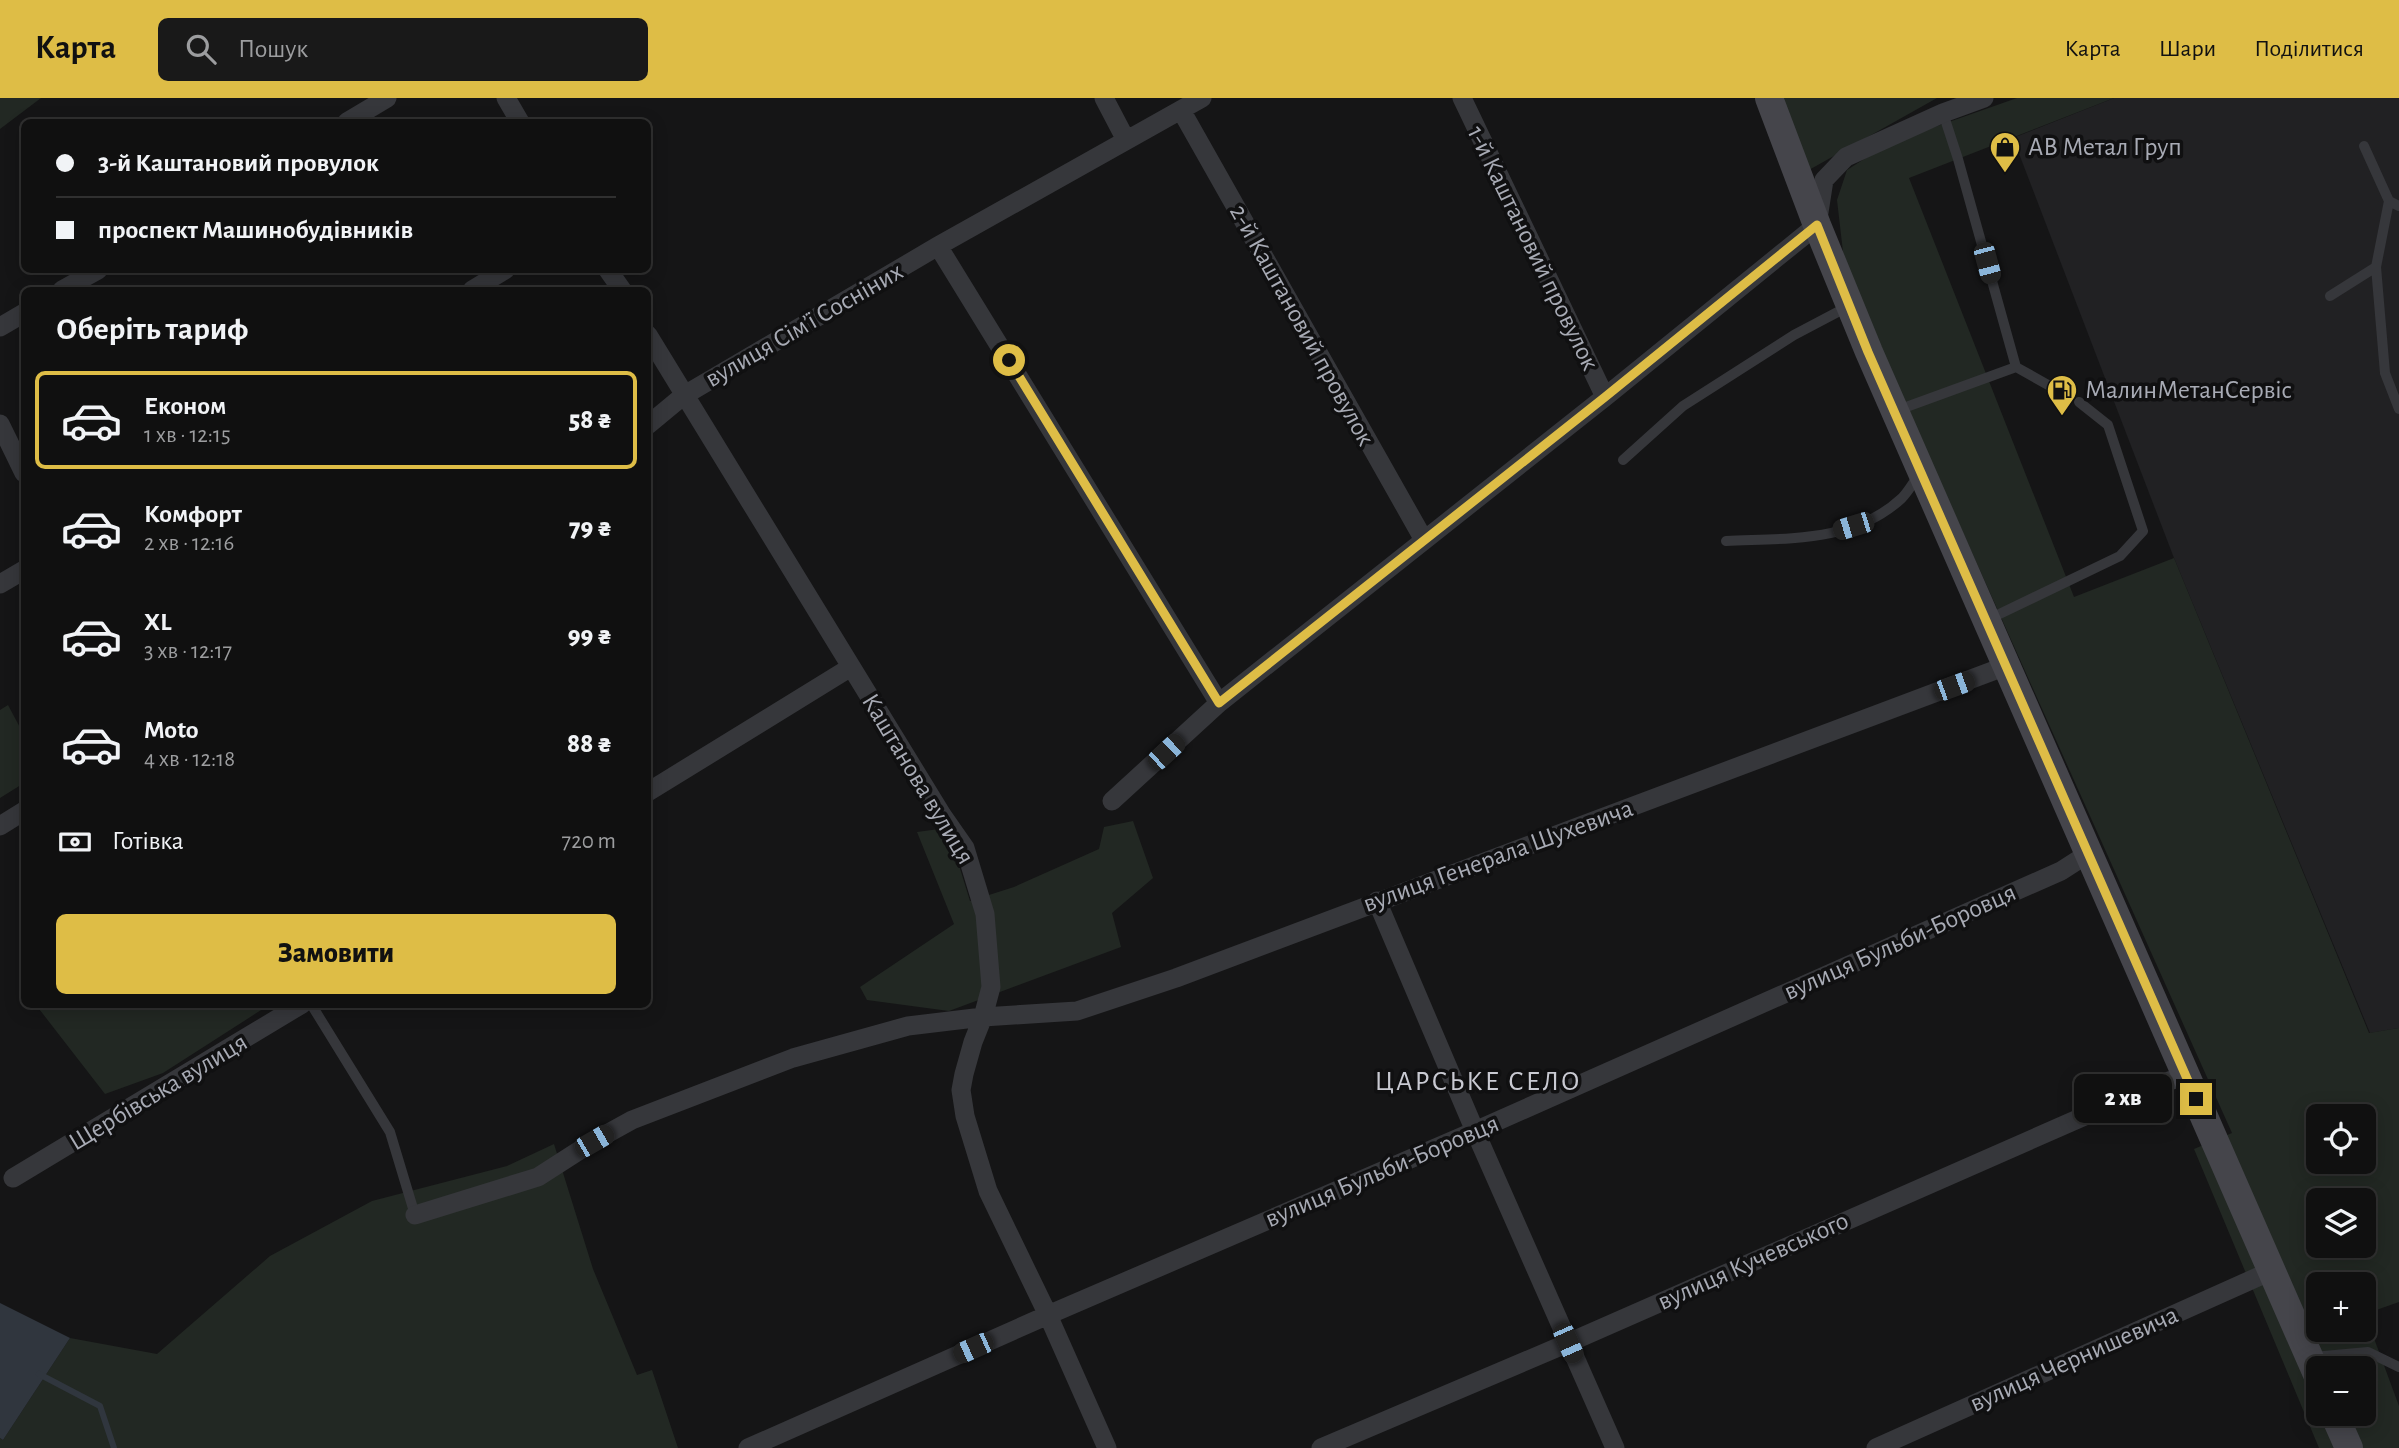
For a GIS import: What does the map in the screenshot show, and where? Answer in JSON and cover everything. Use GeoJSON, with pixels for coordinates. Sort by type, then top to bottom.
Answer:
{"type":"FeatureCollection","features":[{"type":"Feature","properties":{"kind":"street"},"geometry":{"type":"LineString","coordinates":[[352,119],[387,98]]}},
{"type":"Feature","properties":{"kind":"street"},"geometry":{"type":"LineString","coordinates":[[506,98],[518,119]]}},
{"type":"Feature","properties":{"kind":"street"},"geometry":{"type":"LineString","coordinates":[[1104,98],[1126,139]]}},
{"type":"Feature","properties":{"kind":"street","name":"вулиця Сім’ї Сосніних"},"geometry":{"type":"LineString","coordinates":[[851,667],[683,396],[938,246],[1202,98]]}},
{"type":"Feature","properties":{"kind":"street","name":"1-й Каштановий провулок"},"geometry":{"type":"LineString","coordinates":[[1462,98],[1605,397]]}},
{"type":"Feature","properties":{"kind":"street"},"geometry":{"type":"LineString","coordinates":[[1769,98],[1817,225],[1895,411],[2309,1356]]}},
{"type":"Feature","properties":{"kind":"street"},"geometry":{"type":"LineString","coordinates":[[1112,801],[1219,703],[1817,225],[1824,180],[1846,158],[1943,113],[1984,98]]}},
{"type":"Feature","properties":{"kind":"street","name":"2-й Каштановий провулок"},"geometry":{"type":"LineString","coordinates":[[1181,110],[1424,540]]}},
{"type":"Feature","properties":{"kind":"street"},"geometry":{"type":"LineString","coordinates":[[938,246],[1219,703]]}},
{"type":"Feature","properties":{"kind":"street"},"geometry":{"type":"LineString","coordinates":[[67,287],[93,273]]}},
{"type":"Feature","properties":{"kind":"street"},"geometry":{"type":"LineString","coordinates":[[477,287],[500,273]]}},
{"type":"Feature","properties":{"kind":"street"},"geometry":{"type":"LineString","coordinates":[[0,327],[21,315]]}},
{"type":"Feature","properties":{"kind":"street"},"geometry":{"type":"LineString","coordinates":[[651,340],[683,396],[651,423]]}},
{"type":"Feature","properties":{"kind":"street"},"geometry":{"type":"LineString","coordinates":[[0,424],[21,467]]}},
{"type":"Feature","properties":{"kind":"street"},"geometry":{"type":"LineString","coordinates":[[0,584],[21,572]]}},
{"type":"Feature","properties":{"kind":"street","name":"вулиця Генерала Шухевича"},"geometry":{"type":"LineString","coordinates":[[415,1215],[538,1177],[632,1120],[793,1058],[908,1026],[983,1017],[1077,1012],[1176,978],[2006,666]]}},
{"type":"Feature","properties":{"kind":"street"},"geometry":{"type":"LineString","coordinates":[[651,790],[851,667]]}},
{"type":"Feature","properties":{"kind":"street","name":"Каштанова вулиця"},"geometry":{"type":"LineString","coordinates":[[851,667],[965,848],[980,895],[988,940],[991,987],[983,1017]]}},
{"type":"Feature","properties":{"kind":"street"},"geometry":{"type":"LineString","coordinates":[[0,826],[21,813]]}},
{"type":"Feature","properties":{"kind":"street","name":"вулиця Бульби-Боровця"},"geometry":{"type":"LineString","coordinates":[[748,1448],[1475,1131],[2048,877],[2089,853]]}},
{"type":"Feature","properties":{"kind":"street"},"geometry":{"type":"LineString","coordinates":[[1377,901],[1615,1448]]}},
{"type":"Feature","properties":{"kind":"street","name":"Щербівська вулиця"},"geometry":{"type":"LineString","coordinates":[[13,1178],[295,1008]]}},
{"type":"Feature","properties":{"kind":"street"},"geometry":{"type":"LineString","coordinates":[[983,1017],[967,1058],[961,1090],[965,1116],[988,1191],[1048,1315],[1107,1448]]}},
{"type":"Feature","properties":{"kind":"street","name":"вулиця Кучевського"},"geometry":{"type":"LineString","coordinates":[[1321,1448],[1568,1343],[2144,1090],[2186,1075]]}},
{"type":"Feature","properties":{"kind":"street","name":"вулиця Чернишевича"},"geometry":{"type":"LineString","coordinates":[[1877,1448],[2271,1271]]}},
{"type":"Feature","properties":{"kind":"street"},"geometry":{"type":"LineString","coordinates":[[2339,1426],[2349,1448]]}},
{"type":"Feature","properties":{"kind":"lane"},"geometry":{"type":"LineString","coordinates":[[1943,113],[2016,367],[2057,390]]}},
{"type":"Feature","properties":{"kind":"lane"},"geometry":{"type":"LineString","coordinates":[[2364,146],[2394,204],[2376,267],[2385,373],[2399,409]]}},
{"type":"Feature","properties":{"kind":"lane"},"geometry":{"type":"LineString","coordinates":[[2330,296],[2376,267]]}},
{"type":"Feature","properties":{"kind":"lane"},"geometry":{"type":"LineString","coordinates":[[1623,460],[1683,406],[1794,335],[1850,306]]}},
{"type":"Feature","properties":{"kind":"lane"},"geometry":{"type":"LineString","coordinates":[[1895,411],[2016,367]]}},
{"type":"Feature","properties":{"kind":"lane"},"geometry":{"type":"LineString","coordinates":[[1986,620],[2120,556],[2143,531],[2108,425],[2079,402]]}},
{"type":"Feature","properties":{"kind":"lane"},"geometry":{"type":"LineString","coordinates":[[1726,541],[1818,537],[1871,521],[1903,497],[1922,470]]}},
{"type":"Feature","properties":{"kind":"lane"},"geometry":{"type":"LineString","coordinates":[[313,1008],[390,1132],[415,1215]]}},
{"type":"Feature","properties":{"kind":"lane"},"geometry":{"type":"LineString","coordinates":[[2354,1356],[2368,1352],[2399,1367]]}},
{"type":"Feature","properties":{"kind":"shaded area"},"geometry":{"type":"Polygon","coordinates":[[[0,98],[41,98],[0,129],[0,98]]]}},
{"type":"Feature","properties":{"kind":"shaded area"},"geometry":{"type":"Polygon","coordinates":[[[1771,98],[1937,98],[1800,175],[1771,98]]]}},
{"type":"Feature","properties":{"kind":"shaded area"},"geometry":{"type":"Polygon","coordinates":[[[2017,98],[2114,98],[1909,178],[2074,597],[2174,558],[2369,1033],[2399,1028],[2399,1302],[2376,1310],[2376,1272],[2306,1272],[2306,1342],[2375,1342],[2399,1406],[2399,1448],[2319,1448],[2310,1426],[2376,1426],[2376,1356],[2306,1356],[2306,1417],[2194,1149],[2232,1133],[1845,269],[1837,200],[1847,170],[1889,143],[2017,98]]]}},
{"type":"Feature","properties":{"kind":"shaded area"},"geometry":{"type":"Polygon","coordinates":[[[2114,98],[2399,98],[2399,1028],[2370,1033],[2174,558],[2013,138],[2114,98]]]}},
{"type":"Feature","properties":{"kind":"shaded area"},"geometry":{"type":"Polygon","coordinates":[[[8,705],[21,729],[21,785],[0,798],[0,710],[8,705]]]}},
{"type":"Feature","properties":{"kind":"shaded area"},"geometry":{"type":"Polygon","coordinates":[[[1133,821],[1153,878],[1112,913],[1121,947],[949,1011],[867,1000],[860,987],[954,924],[917,832],[939,829],[953,846],[970,901],[1014,887],[1099,849],[1104,827],[1133,821]]]}},
{"type":"Feature","properties":{"kind":"shaded area"},"geometry":{"type":"Polygon","coordinates":[[[38,1008],[264,1008],[163,1073],[105,1094],[38,1008]]]}},
{"type":"Feature","properties":{"kind":"shaded area"},"geometry":{"type":"Polygon","coordinates":[[[554,1144],[593,1269],[637,1375],[652,1370],[678,1448],[0,1448],[0,1438],[3,1440],[70,1338],[157,1354],[270,1256],[372,1201],[507,1166],[554,1144]]]}},
{"type":"Feature","properties":{"kind":"shaded area"},"geometry":{"type":"Polygon","coordinates":[[[0,1303],[70,1338],[3,1440],[0,1438],[0,1303]]]}},
{"type":"Feature","properties":{"kind":"waterway"},"geometry":{"type":"LineString","coordinates":[[39,1374],[100,1406],[114,1448]]}},
{"type":"Feature","properties":{"kind":"place","name":"АВ Метал Груп"},"geometry":{"type":"Point","coordinates":[2005,174]}},
{"type":"Feature","properties":{"kind":"place","name":"МалинМетанСервіс"},"geometry":{"type":"Point","coordinates":[2062,417]}},
{"type":"Feature","properties":{"kind":"district","name":"ЦАРСЬКЕ СЕЛО"},"geometry":{"type":"Point","coordinates":[1478,1082]}},
{"type":"Feature","properties":{"kind":"route"},"geometry":{"type":"LineString","coordinates":[[1009,360],[1219,703],[1817,225],[1868,352],[2196,1099]]}}]}
